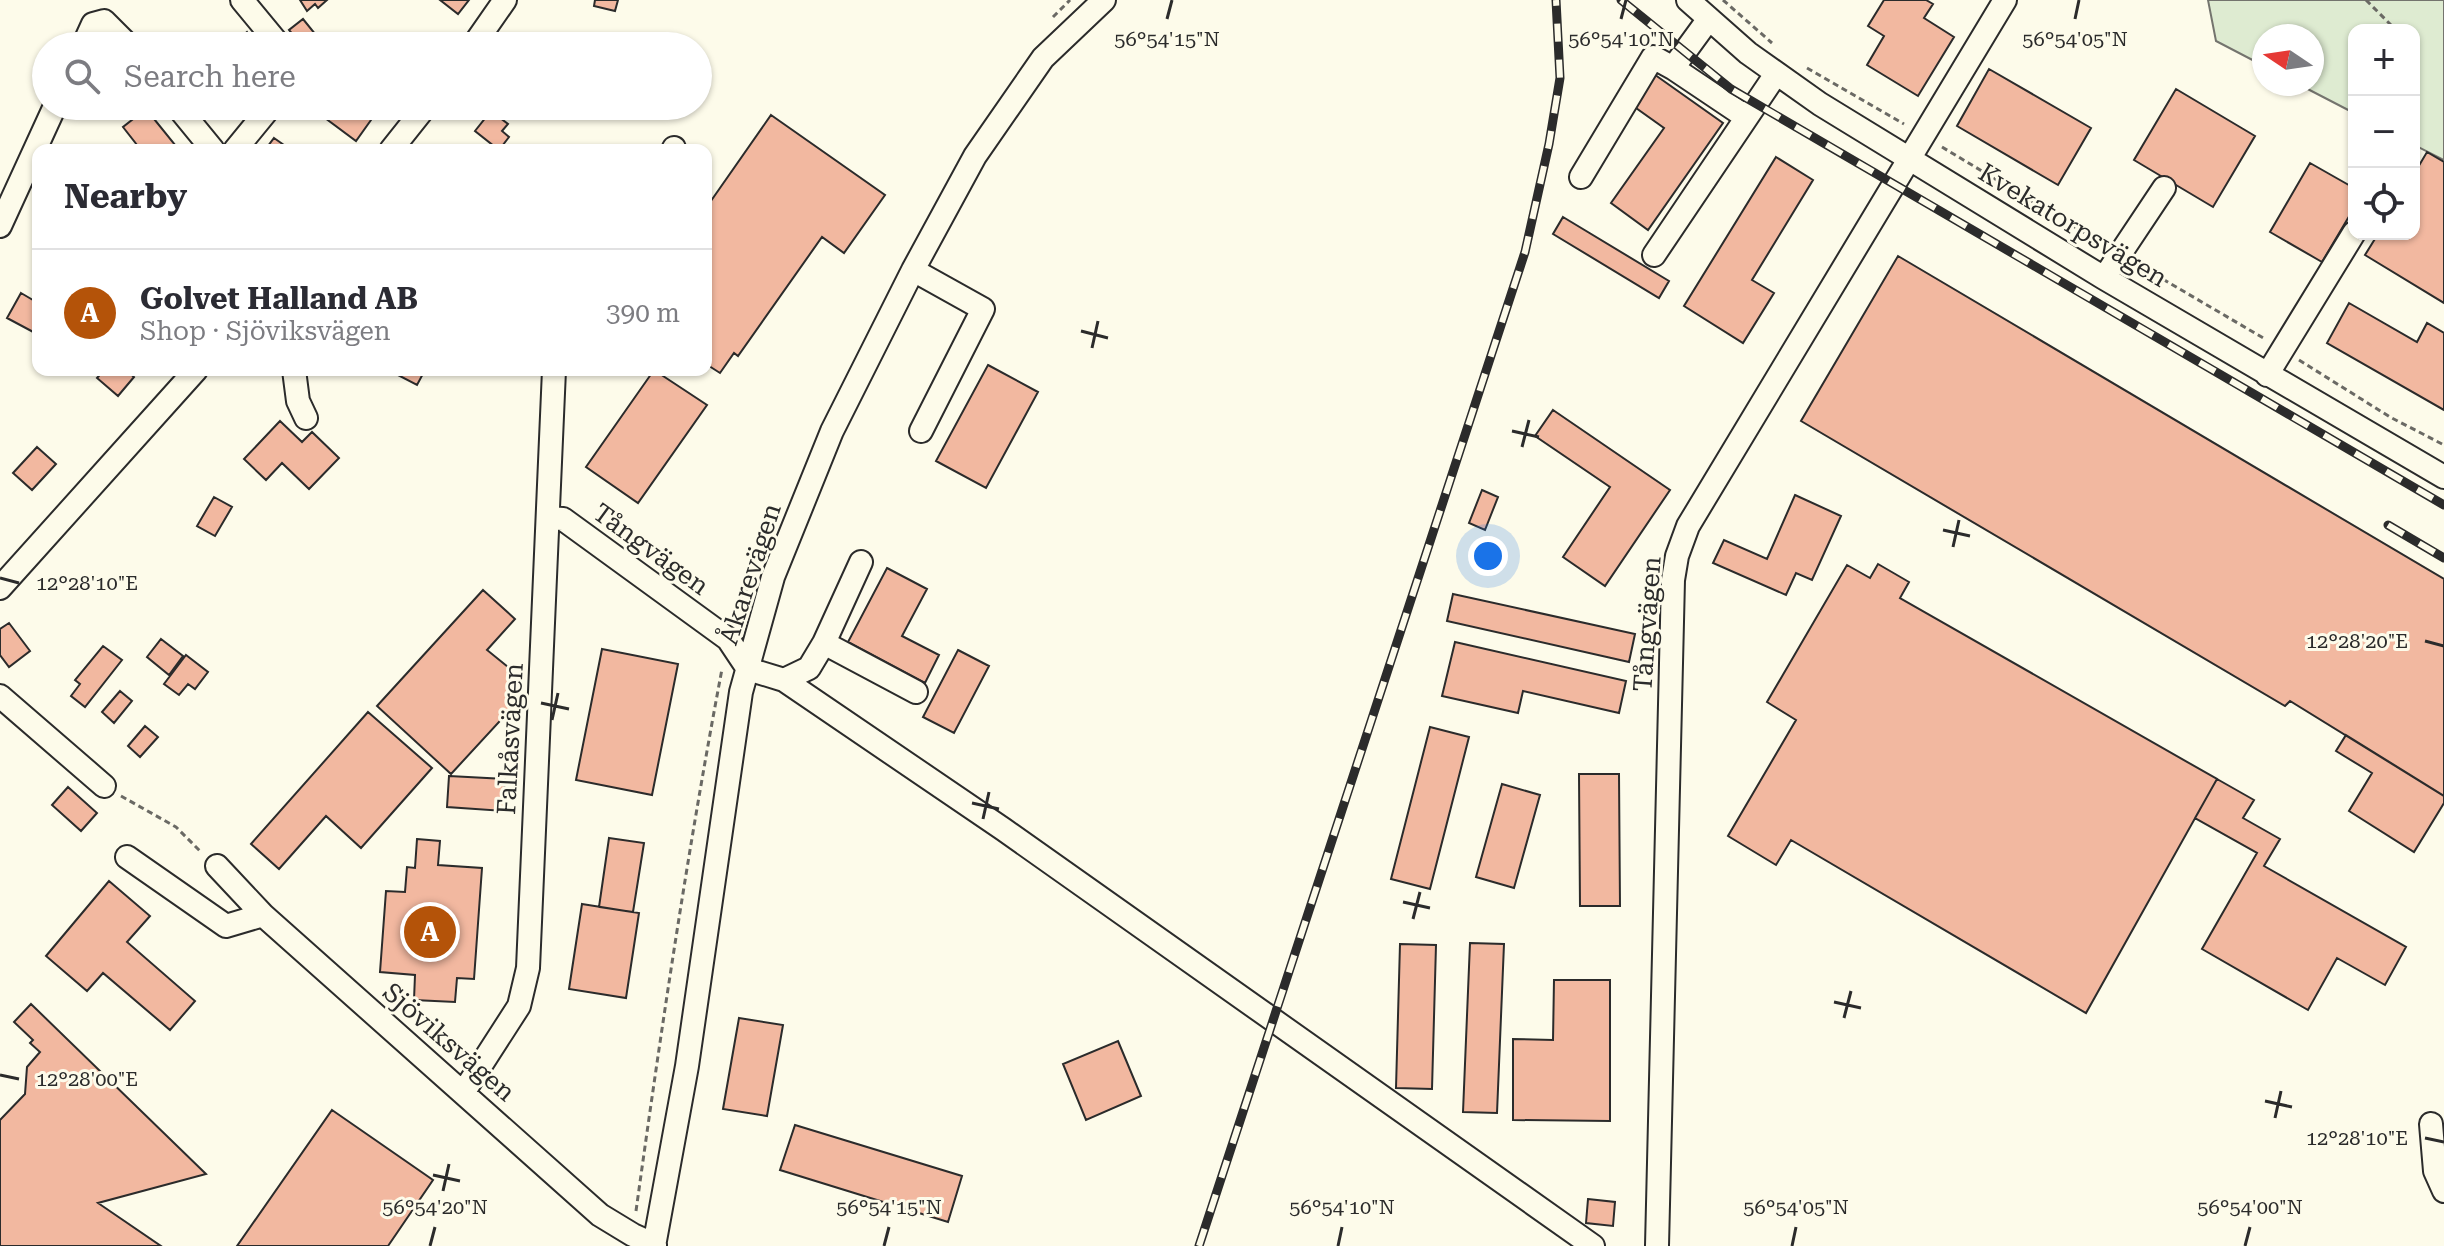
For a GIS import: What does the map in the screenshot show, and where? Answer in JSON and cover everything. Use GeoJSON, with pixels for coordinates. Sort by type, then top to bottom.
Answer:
{"type":"FeatureCollection","features":[{"type":"Feature","properties":{"kind":"street"},"geometry":{"type":"LineString","coordinates":[[242,0],[268,32]]}},
{"type":"Feature","properties":{"kind":"street"},"geometry":{"type":"LineString","coordinates":[[483,32],[505,0]]}},
{"type":"Feature","properties":{"kind":"street","name":"Åkarevägen"},"geometry":{"type":"LineString","coordinates":[[655,1245],[687,1066],[741,692],[773,577],[826,446],[913,270],[975,156],[1043,58],[1104,0]]}},
{"type":"Feature","properties":{"kind":"street","name":"Kvekatorpsvägen"},"geometry":{"type":"LineString","coordinates":[[1688,0],[1708,20],[1776,74],[2104,278],[2444,477]]}},
{"type":"Feature","properties":{"kind":"street","name":"Tångvägen"},"geometry":{"type":"LineString","coordinates":[[1657,1246],[1673,580],[1677,556],[1688,526],[2005,0]]}},
{"type":"Feature","properties":{"kind":"street"},"geometry":{"type":"LineString","coordinates":[[1673,68],[1708,20]]}},
{"type":"Feature","properties":{"kind":"street"},"geometry":{"type":"LineString","coordinates":[[89,32],[93,24],[104,21],[115,32]]}},
{"type":"Feature","properties":{"kind":"street"},"geometry":{"type":"LineString","coordinates":[[1581,177],[1653,57],[1746,117]]}},
{"type":"Feature","properties":{"kind":"street"},"geometry":{"type":"LineString","coordinates":[[1654,255],[1776,74]]}},
{"type":"Feature","properties":{"kind":"street"},"geometry":{"type":"LineString","coordinates":[[38,144],[49,120]]}},
{"type":"Feature","properties":{"kind":"street"},"geometry":{"type":"LineString","coordinates":[[188,120],[208,144]]}},
{"type":"Feature","properties":{"kind":"street"},"geometry":{"type":"LineString","coordinates":[[240,144],[260,120]]}},
{"type":"Feature","properties":{"kind":"street"},"geometry":{"type":"LineString","coordinates":[[396,144],[415,120]]}},
{"type":"Feature","properties":{"kind":"street"},"geometry":{"type":"LineString","coordinates":[[0,226],[32,156]]}},
{"type":"Feature","properties":{"kind":"street"},"geometry":{"type":"LineString","coordinates":[[2104,278],[2164,188]]}},
{"type":"Feature","properties":{"kind":"street"},"geometry":{"type":"LineString","coordinates":[[2267,375],[2350,240]]}},
{"type":"Feature","properties":{"kind":"street"},"geometry":{"type":"LineString","coordinates":[[913,270],[983,309],[921,431]]}},
{"type":"Feature","properties":{"kind":"street"},"geometry":{"type":"LineString","coordinates":[[0,588],[191,376]]}},
{"type":"Feature","properties":{"kind":"street"},"geometry":{"type":"LineString","coordinates":[[295,376],[298,401],[306,418]]}},
{"type":"Feature","properties":{"kind":"street","name":"Falkåsvägen"},"geometry":{"type":"LineString","coordinates":[[463,1093],[519,1006],[528,968],[554,376]]}},
{"type":"Feature","properties":{"kind":"street","name":"Tångvägen"},"geometry":{"type":"LineString","coordinates":[[548,518],[563,519],[728,639],[748,669]]}},
{"type":"Feature","properties":{"kind":"street"},"geometry":{"type":"LineString","coordinates":[[784,680],[809,668],[824,643],[861,562]]}},
{"type":"Feature","properties":{"kind":"street"},"geometry":{"type":"LineString","coordinates":[[824,643],[916,692]]}},
{"type":"Feature","properties":{"kind":"street"},"geometry":{"type":"LineString","coordinates":[[748,669],[784,680],[1132,919],[1593,1246]]}},
{"type":"Feature","properties":{"kind":"street"},"geometry":{"type":"LineString","coordinates":[[0,696],[104,786]]}},
{"type":"Feature","properties":{"kind":"street"},"geometry":{"type":"LineString","coordinates":[[127,857],[226,926],[263,915]]}},
{"type":"Feature","properties":{"kind":"street","name":"Sjöviksvägen"},"geometry":{"type":"LineString","coordinates":[[217,866],[263,915],[600,1215],[655,1245]]}},
{"type":"Feature","properties":{"kind":"street"},"geometry":{"type":"LineString","coordinates":[[2431,1124],[2435,1171],[2444,1191]]}},
{"type":"Feature","properties":{"kind":"path"},"geometry":{"type":"LineString","coordinates":[[1723,0],[1778,48]]}},
{"type":"Feature","properties":{"kind":"path"},"geometry":{"type":"LineString","coordinates":[[2366,0],[2390,24]]}},
{"type":"Feature","properties":{"kind":"path"},"geometry":{"type":"LineString","coordinates":[[1802,65],[2282,349],[2390,417],[2444,445]]}},
{"type":"Feature","properties":{"kind":"path"},"geometry":{"type":"LineString","coordinates":[[104,786],[176,827],[217,866]]}},
{"type":"Feature","properties":{"kind":"green space"},"geometry":{"type":"Polygon","coordinates":[[[2208,0],[2444,0],[2444,160],[2420,148],[2420,24],[2348,24],[2348,110],[2321,96],[2324,96],[2324,24],[2252,24],[2252,60],[2216,41],[2208,0]]]}},
{"type":"Feature","properties":{"kind":"building"},"geometry":{"type":"Polygon","coordinates":[[[300,0],[327,0],[318,8],[315,4],[307,11],[300,0]]]}},
{"type":"Feature","properties":{"kind":"building"},"geometry":{"type":"Polygon","coordinates":[[[440,0],[469,0],[458,14],[440,0]]]}},
{"type":"Feature","properties":{"kind":"building"},"geometry":{"type":"Polygon","coordinates":[[[595,0],[618,0],[615,11],[594,6],[595,0]]]}},
{"type":"Feature","properties":{"kind":"building"},"geometry":{"type":"Polygon","coordinates":[[[1884,0],[1926,0],[1933,4],[1924,18],[1954,37],[1918,96],[1867,65],[1884,36],[1868,26],[1884,0]]]}},
{"type":"Feature","properties":{"kind":"building"},"geometry":{"type":"Polygon","coordinates":[[[303,19],[314,32],[291,32],[289,30],[303,19]]]}},
{"type":"Feature","properties":{"kind":"building"},"geometry":{"type":"Polygon","coordinates":[[[1989,69],[2091,128],[2058,185],[1957,126],[1989,69]]]}},
{"type":"Feature","properties":{"kind":"building"},"geometry":{"type":"Polygon","coordinates":[[[1651,72],[1723,123],[1648,230],[1611,203],[1664,128],[1629,103],[1651,72]]]}},
{"type":"Feature","properties":{"kind":"building"},"geometry":{"type":"Polygon","coordinates":[[[2176,89],[2255,136],[2213,207],[2134,160],[2176,89]]]}},
{"type":"Feature","properties":{"kind":"building"},"geometry":{"type":"Polygon","coordinates":[[[771,115],[885,195],[844,253],[822,237],[738,356],[734,353],[720,373],[712,368],[712,199],[771,115]]]}},
{"type":"Feature","properties":{"kind":"building"},"geometry":{"type":"Polygon","coordinates":[[[132,120],[155,120],[174,144],[136,144],[123,127],[132,120]]]}},
{"type":"Feature","properties":{"kind":"building"},"geometry":{"type":"Polygon","coordinates":[[[328,120],[371,120],[356,141],[328,120]]]}},
{"type":"Feature","properties":{"kind":"building"},"geometry":{"type":"Polygon","coordinates":[[[484,120],[503,120],[508,124],[502,131],[509,137],[504,144],[491,144],[475,131],[484,120]]]}},
{"type":"Feature","properties":{"kind":"building"},"geometry":{"type":"Polygon","coordinates":[[[2427,152],[2444,162],[2444,303],[2365,255],[2374,240],[2420,240],[2420,164],[2427,152]]]}},
{"type":"Feature","properties":{"kind":"building"},"geometry":{"type":"Polygon","coordinates":[[[1776,157],[1813,180],[1752,280],[1774,293],[1743,343],[1684,306],[1776,157]]]}},
{"type":"Feature","properties":{"kind":"building"},"geometry":{"type":"Polygon","coordinates":[[[2310,163],[2348,185],[2348,218],[2322,262],[2270,232],[2310,163]]]}},
{"type":"Feature","properties":{"kind":"building"},"geometry":{"type":"Polygon","coordinates":[[[1563,217],[1669,281],[1659,298],[1553,234],[1563,217]]]}},
{"type":"Feature","properties":{"kind":"building"},"geometry":{"type":"Polygon","coordinates":[[[1898,256],[2444,579],[2444,796],[2290,701],[2285,706],[1801,421],[1898,256]]]}},
{"type":"Feature","properties":{"kind":"building"},"geometry":{"type":"Polygon","coordinates":[[[21,293],[32,299],[32,331],[7,318],[21,293]]]}},
{"type":"Feature","properties":{"kind":"building"},"geometry":{"type":"Polygon","coordinates":[[[2349,303],[2417,342],[2427,323],[2444,333],[2444,410],[2327,343],[2349,303]]]}},
{"type":"Feature","properties":{"kind":"building"},"geometry":{"type":"Polygon","coordinates":[[[988,365],[1038,392],[986,488],[936,461],[988,365]]]}},
{"type":"Feature","properties":{"kind":"building"},"geometry":{"type":"Polygon","coordinates":[[[99,376],[134,377],[118,396],[97,378],[99,376]]]}},
{"type":"Feature","properties":{"kind":"building"},"geometry":{"type":"Polygon","coordinates":[[[400,376],[422,376],[417,385],[400,376]]]}},
{"type":"Feature","properties":{"kind":"building"},"geometry":{"type":"Polygon","coordinates":[[[650,376],[663,376],[707,405],[638,503],[586,467],[650,376]]]}},
{"type":"Feature","properties":{"kind":"building"},"geometry":{"type":"Polygon","coordinates":[[[1553,410],[1670,490],[1605,586],[1563,557],[1610,487],[1535,436],[1553,410]]]}},
{"type":"Feature","properties":{"kind":"building"},"geometry":{"type":"Polygon","coordinates":[[[280,421],[302,442],[312,432],[339,458],[309,489],[282,463],[266,480],[244,459],[280,421]]]}},
{"type":"Feature","properties":{"kind":"building"},"geometry":{"type":"Polygon","coordinates":[[[37,447],[56,464],[32,490],[13,473],[37,447]]]}},
{"type":"Feature","properties":{"kind":"building"},"geometry":{"type":"Polygon","coordinates":[[[1482,490],[1498,497],[1485,530],[1469,523],[1482,490]]]}},
{"type":"Feature","properties":{"kind":"building"},"geometry":{"type":"Polygon","coordinates":[[[1795,495],[1841,516],[1812,580],[1796,573],[1786,595],[1713,563],[1724,540],[1767,559],[1795,495]]]}},
{"type":"Feature","properties":{"kind":"building"},"geometry":{"type":"Polygon","coordinates":[[[214,497],[232,507],[215,536],[197,526],[214,497]]]}},
{"type":"Feature","properties":{"kind":"building"},"geometry":{"type":"Polygon","coordinates":[[[1878,564],[1909,582],[1900,598],[2217,779],[2086,1013],[1791,840],[1776,865],[1728,836],[1796,720],[1767,702],[1847,565],[1870,578],[1878,564]]]}},
{"type":"Feature","properties":{"kind":"building"},"geometry":{"type":"Polygon","coordinates":[[[887,568],[927,589],[902,636],[939,655],[925,683],[848,642],[887,568]]]}},
{"type":"Feature","properties":{"kind":"building"},"geometry":{"type":"Polygon","coordinates":[[[483,590],[515,619],[487,650],[508,667],[511,709],[451,774],[377,706],[483,590]]]}},
{"type":"Feature","properties":{"kind":"building"},"geometry":{"type":"Polygon","coordinates":[[[1453,594],[1635,634],[1629,662],[1447,621],[1453,594]]]}},
{"type":"Feature","properties":{"kind":"building"},"geometry":{"type":"Polygon","coordinates":[[[9,623],[30,651],[9,667],[0,655],[0,629],[9,623]]]}},
{"type":"Feature","properties":{"kind":"building"},"geometry":{"type":"Polygon","coordinates":[[[161,639],[183,656],[169,675],[147,657],[161,639]]]}},
{"type":"Feature","properties":{"kind":"building"},"geometry":{"type":"Polygon","coordinates":[[[1455,642],[1626,681],[1619,713],[1523,691],[1518,713],[1442,696],[1455,642]]]}},
{"type":"Feature","properties":{"kind":"building"},"geometry":{"type":"Polygon","coordinates":[[[103,646],[122,660],[85,707],[71,696],[80,684],[75,680],[103,646]]]}},
{"type":"Feature","properties":{"kind":"building"},"geometry":{"type":"Polygon","coordinates":[[[602,649],[678,664],[652,795],[576,780],[602,649]]]}},
{"type":"Feature","properties":{"kind":"building"},"geometry":{"type":"Polygon","coordinates":[[[958,650],[989,666],[954,733],[923,717],[958,650]]]}},
{"type":"Feature","properties":{"kind":"building"},"geometry":{"type":"Polygon","coordinates":[[[186,655],[208,672],[195,689],[188,684],[179,695],[164,684],[186,655]]]}},
{"type":"Feature","properties":{"kind":"building"},"geometry":{"type":"Polygon","coordinates":[[[120,691],[132,701],[114,723],[102,712],[120,691]]]}},
{"type":"Feature","properties":{"kind":"building"},"geometry":{"type":"Polygon","coordinates":[[[368,712],[432,768],[361,848],[326,816],[279,869],[251,844],[368,712]]]}},
{"type":"Feature","properties":{"kind":"building"},"geometry":{"type":"Polygon","coordinates":[[[145,726],[158,737],[140,757],[128,746],[145,726]]]}},
{"type":"Feature","properties":{"kind":"building"},"geometry":{"type":"Polygon","coordinates":[[[1430,727],[1469,737],[1430,889],[1391,879],[1430,727]]]}},
{"type":"Feature","properties":{"kind":"building"},"geometry":{"type":"Polygon","coordinates":[[[2346,735],[2444,796],[2444,803],[2414,852],[2349,811],[2372,773],[2336,751],[2346,735]]]}},
{"type":"Feature","properties":{"kind":"building"},"geometry":{"type":"Polygon","coordinates":[[[1579,774],[1619,774],[1620,906],[1580,906],[1579,774]]]}},
{"type":"Feature","properties":{"kind":"building"},"geometry":{"type":"Polygon","coordinates":[[[449,776],[505,779],[504,811],[447,807],[449,776]]]}},
{"type":"Feature","properties":{"kind":"building"},"geometry":{"type":"Polygon","coordinates":[[[2217,779],[2254,800],[2243,818],[2280,839],[2264,866],[2406,947],[2385,985],[2337,958],[2308,1010],[2202,949],[2257,853],[2195,818],[2217,779]]]}},
{"type":"Feature","properties":{"kind":"building"},"geometry":{"type":"Polygon","coordinates":[[[1502,784],[1540,795],[1514,888],[1476,877],[1502,784]]]}},
{"type":"Feature","properties":{"kind":"building"},"geometry":{"type":"Polygon","coordinates":[[[68,787],[97,813],[81,831],[52,805],[68,787]]]}},
{"type":"Feature","properties":{"kind":"building"},"geometry":{"type":"Polygon","coordinates":[[[609,838],[644,843],[633,912],[599,907],[609,838]]]}},
{"type":"Feature","properties":{"kind":"building"},"geometry":{"type":"Polygon","coordinates":[[[417,839],[440,841],[438,865],[482,868],[474,979],[457,978],[455,1002],[414,1000],[415,975],[380,972],[386,891],[405,892],[407,867],[415,868],[417,839]]]}},
{"type":"Feature","properties":{"kind":"building"},"geometry":{"type":"Polygon","coordinates":[[[109,881],[150,916],[127,942],[195,1001],[170,1030],[103,973],[87,991],[46,956],[109,881]]]}},
{"type":"Feature","properties":{"kind":"building"},"geometry":{"type":"Polygon","coordinates":[[[582,904],[639,913],[626,998],[569,989],[582,904]]]}},
{"type":"Feature","properties":{"kind":"building"},"geometry":{"type":"Polygon","coordinates":[[[1470,943],[1504,944],[1497,1113],[1463,1112],[1470,943]]]}},
{"type":"Feature","properties":{"kind":"building"},"geometry":{"type":"Polygon","coordinates":[[[1400,944],[1436,945],[1432,1089],[1396,1088],[1400,944]]]}},
{"type":"Feature","properties":{"kind":"building"},"geometry":{"type":"Polygon","coordinates":[[[1554,980],[1610,980],[1610,1121],[1513,1120],[1513,1039],[1553,1040],[1554,980]]]}},
{"type":"Feature","properties":{"kind":"building"},"geometry":{"type":"Polygon","coordinates":[[[31,1004],[206,1174],[98,1203],[161,1246],[0,1246],[0,1120],[25,1094],[27,1067],[40,1052],[30,1043],[33,1040],[14,1022],[31,1004]]]}},
{"type":"Feature","properties":{"kind":"building"},"geometry":{"type":"Polygon","coordinates":[[[739,1018],[783,1025],[767,1116],[723,1109],[739,1018]]]}},
{"type":"Feature","properties":{"kind":"building"},"geometry":{"type":"Polygon","coordinates":[[[1118,1041],[1141,1096],[1086,1120],[1063,1064],[1118,1041]]]}},
{"type":"Feature","properties":{"kind":"building"},"geometry":{"type":"Polygon","coordinates":[[[332,1110],[433,1180],[388,1246],[237,1246],[332,1110]]]}},
{"type":"Feature","properties":{"kind":"building"},"geometry":{"type":"Polygon","coordinates":[[[795,1125],[962,1176],[948,1222],[780,1170],[795,1125]]]}},
{"type":"Feature","properties":{"kind":"building"},"geometry":{"type":"Polygon","coordinates":[[[1588,1199],[1615,1202],[1613,1226],[1586,1223],[1588,1199]]]}},
{"type":"Feature","properties":{"kind":"railway"},"geometry":{"type":"LineString","coordinates":[[1199,1246],[1525,252],[1560,78],[1556,0]]}},
{"type":"Feature","properties":{"kind":"railway"},"geometry":{"type":"LineString","coordinates":[[1621,0],[1731,89],[2444,505]]}},
{"type":"Feature","properties":{"kind":"railway"},"geometry":{"type":"LineString","coordinates":[[2388,525],[2444,558]]}},
{"type":"Feature","properties":{"kind":"place","name":"Golvet Halland AB"},"geometry":{"type":"Point","coordinates":[430,932]}}]}
